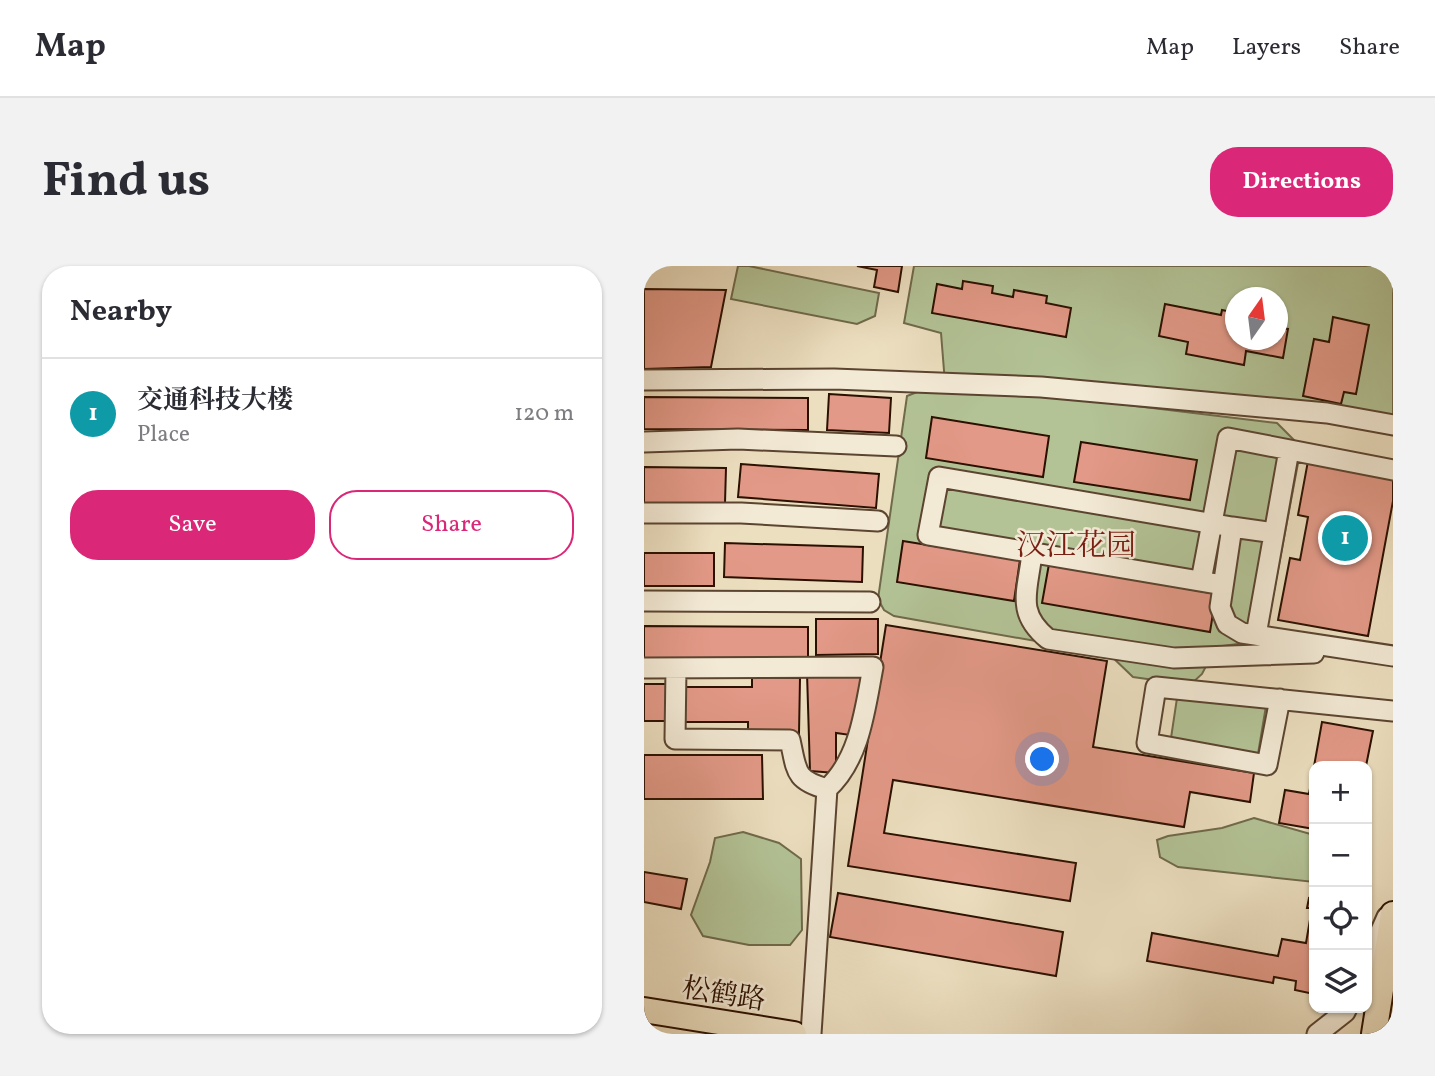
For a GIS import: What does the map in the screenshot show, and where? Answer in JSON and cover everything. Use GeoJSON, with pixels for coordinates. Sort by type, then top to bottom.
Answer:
{"type":"FeatureCollection","features":[{"type":"Feature","properties":{"kind":"main road"},"geometry":{"type":"LineString","coordinates":[[1374,1034],[1393,914]]}},
{"type":"Feature","properties":{"kind":"main road","name":"松鹤路"},"geometry":{"type":"LineString","coordinates":[[644,1010],[794,1034]]}},
{"type":"Feature","properties":{"kind":"street"},"geometry":{"type":"LineString","coordinates":[[644,380],[834,379],[1041,387],[1327,412],[1393,425]]}},
{"type":"Feature","properties":{"kind":"street"},"geometry":{"type":"LineString","coordinates":[[1201,581],[1228,438],[1393,470]]}},
{"type":"Feature","properties":{"kind":"street"},"geometry":{"type":"LineString","coordinates":[[644,442],[738,439],[896,446]]}},
{"type":"Feature","properties":{"kind":"street"},"geometry":{"type":"LineString","coordinates":[[1256,635],[1289,450]]}},
{"type":"Feature","properties":{"kind":"street"},"geometry":{"type":"LineString","coordinates":[[1223,585],[928,535],[939,477],[1274,533]]}},
{"type":"Feature","properties":{"kind":"street"},"geometry":{"type":"LineString","coordinates":[[644,513],[740,513],[878,521]]}},
{"type":"Feature","properties":{"kind":"street"},"geometry":{"type":"LineString","coordinates":[[1232,527],[1220,607],[1227,624],[1242,633],[1393,656]]}},
{"type":"Feature","properties":{"kind":"street"},"geometry":{"type":"LineString","coordinates":[[1032,553],[1026,612],[1034,627],[1048,639],[1174,658],[1358,651]]}},
{"type":"Feature","properties":{"kind":"street"},"geometry":{"type":"LineString","coordinates":[[644,601],[870,602]]}},
{"type":"Feature","properties":{"kind":"street"},"geometry":{"type":"LineString","coordinates":[[644,668],[873,667],[860,734],[840,777],[827,789],[811,1034]]}},
{"type":"Feature","properties":{"kind":"street"},"geometry":{"type":"LineString","coordinates":[[676,668],[675,739],[790,740],[796,770],[809,784],[827,789]]}},
{"type":"Feature","properties":{"kind":"street"},"geometry":{"type":"LineString","coordinates":[[1280,699],[1267,765],[1147,743],[1156,687],[1280,699],[1393,711]]}},
{"type":"Feature","properties":{"kind":"street"},"geometry":{"type":"LineString","coordinates":[[1372,951],[1393,903]]}},
{"type":"Feature","properties":{"kind":"street"},"geometry":{"type":"LineString","coordinates":[[1317,1034],[1344,1013]]}},
{"type":"Feature","properties":{"kind":"green space"},"geometry":{"type":"Polygon","coordinates":[[[738,266],[879,293],[875,316],[857,324],[731,299],[738,266]]]}},
{"type":"Feature","properties":{"kind":"green space"},"geometry":{"type":"Polygon","coordinates":[[[914,266],[1393,266],[1393,425],[945,383],[941,333],[904,323],[914,266]]]}},
{"type":"Feature","properties":{"kind":"green space"},"geometry":{"type":"Polygon","coordinates":[[[927,388],[1053,396],[1277,423],[1296,442],[1299,458],[1268,623],[1252,642],[1216,647],[1202,674],[1190,685],[1133,677],[1109,654],[894,616],[884,610],[878,599],[907,396],[927,388]]]}},
{"type":"Feature","properties":{"kind":"green space"},"geometry":{"type":"Polygon","coordinates":[[[1177,698],[1266,706],[1258,754],[1171,738],[1177,698]]]}},
{"type":"Feature","properties":{"kind":"green space"},"geometry":{"type":"Polygon","coordinates":[[[1254,818],[1309,834],[1309,881],[1178,867],[1160,857],[1157,840],[1222,828],[1254,818]]]}},
{"type":"Feature","properties":{"kind":"green space"},"geometry":{"type":"Polygon","coordinates":[[[743,832],[779,843],[801,859],[802,930],[790,945],[749,945],[703,936],[691,915],[710,862],[715,838],[743,832]]]}},
{"type":"Feature","properties":{"kind":"building"},"geometry":{"type":"Polygon","coordinates":[[[857,266],[902,266],[898,292],[874,287],[877,270],[857,266]]]}},
{"type":"Feature","properties":{"kind":"building"},"geometry":{"type":"Polygon","coordinates":[[[963,281],[993,286],[992,293],[1013,297],[1014,290],[1047,296],[1046,303],[1071,308],[1066,337],[932,313],[937,284],[962,289],[963,281]]]}},
{"type":"Feature","properties":{"kind":"building"},"geometry":{"type":"Polygon","coordinates":[[[644,289],[726,290],[711,367],[644,369],[644,289]]]}},
{"type":"Feature","properties":{"kind":"building"},"geometry":{"type":"Polygon","coordinates":[[[1165,304],[1221,315],[1222,310],[1225,311],[1225,350],[1284,350],[1283,358],[1246,351],[1244,365],[1186,354],[1188,342],[1159,336],[1165,304]]]}},
{"type":"Feature","properties":{"kind":"building"},"geometry":{"type":"Polygon","coordinates":[[[1333,317],[1369,325],[1356,394],[1344,392],[1341,404],[1303,396],[1314,339],[1329,342],[1333,317]]]}},
{"type":"Feature","properties":{"kind":"building"},"geometry":{"type":"Polygon","coordinates":[[[829,394],[891,398],[889,433],[827,430],[829,394]]]}},
{"type":"Feature","properties":{"kind":"building"},"geometry":{"type":"Polygon","coordinates":[[[644,397],[808,398],[808,430],[644,429],[644,397]]]}},
{"type":"Feature","properties":{"kind":"building"},"geometry":{"type":"Polygon","coordinates":[[[932,417],[1049,436],[1043,477],[926,458],[932,417]]]}},
{"type":"Feature","properties":{"kind":"building"},"geometry":{"type":"Polygon","coordinates":[[[1081,442],[1197,460],[1190,500],[1074,482],[1081,442]]]}},
{"type":"Feature","properties":{"kind":"building"},"geometry":{"type":"Polygon","coordinates":[[[1308,461],[1393,477],[1393,501],[1368,636],[1278,620],[1290,558],[1300,560],[1308,517],[1298,515],[1308,461]]]}},
{"type":"Feature","properties":{"kind":"building"},"geometry":{"type":"Polygon","coordinates":[[[741,464],[879,474],[876,508],[738,497],[741,464]]]}},
{"type":"Feature","properties":{"kind":"building"},"geometry":{"type":"Polygon","coordinates":[[[644,467],[726,468],[725,503],[644,503],[644,467]]]}},
{"type":"Feature","properties":{"kind":"building"},"geometry":{"type":"Polygon","coordinates":[[[903,541],[1020,560],[1014,601],[897,582],[903,541]]]}},
{"type":"Feature","properties":{"kind":"building"},"geometry":{"type":"Polygon","coordinates":[[[725,543],[863,547],[862,582],[724,577],[725,543]]]}},
{"type":"Feature","properties":{"kind":"building"},"geometry":{"type":"Polygon","coordinates":[[[644,553],[714,553],[714,586],[644,586],[644,553]]]}},
{"type":"Feature","properties":{"kind":"building"},"geometry":{"type":"Polygon","coordinates":[[[1049,564],[1216,594],[1210,632],[1042,603],[1049,564]]]}},
{"type":"Feature","properties":{"kind":"building"},"geometry":{"type":"Polygon","coordinates":[[[816,619],[878,619],[878,654],[816,655],[816,619]]]}},
{"type":"Feature","properties":{"kind":"building"},"geometry":{"type":"Polygon","coordinates":[[[886,625],[1107,661],[1093,747],[1254,773],[1250,802],[1190,792],[1184,827],[893,780],[884,833],[1076,863],[1070,901],[848,866],[886,625]]]}},
{"type":"Feature","properties":{"kind":"building"},"geometry":{"type":"Polygon","coordinates":[[[644,626],[808,627],[808,660],[644,659],[644,626]]]}},
{"type":"Feature","properties":{"kind":"building"},"geometry":{"type":"Polygon","coordinates":[[[807,673],[863,675],[850,735],[836,733],[836,773],[810,771],[807,673]]]}},
{"type":"Feature","properties":{"kind":"building"},"geometry":{"type":"Polygon","coordinates":[[[752,677],[800,678],[799,734],[748,733],[748,722],[684,722],[685,687],[752,687],[752,677]]]}},
{"type":"Feature","properties":{"kind":"building"},"geometry":{"type":"Polygon","coordinates":[[[644,684],[671,684],[671,721],[644,721],[644,684]]]}},
{"type":"Feature","properties":{"kind":"building"},"geometry":{"type":"Polygon","coordinates":[[[1322,722],[1373,731],[1367,761],[1315,761],[1322,722]]]}},
{"type":"Feature","properties":{"kind":"building"},"geometry":{"type":"Polygon","coordinates":[[[644,755],[762,755],[763,799],[644,799],[644,755]]]}},
{"type":"Feature","properties":{"kind":"building"},"geometry":{"type":"Polygon","coordinates":[[[1285,790],[1309,794],[1309,828],[1279,823],[1285,790]]]}},
{"type":"Feature","properties":{"kind":"building"},"geometry":{"type":"Polygon","coordinates":[[[644,872],[687,879],[681,909],[644,902],[644,872]]]}},
{"type":"Feature","properties":{"kind":"building"},"geometry":{"type":"Polygon","coordinates":[[[838,893],[1063,932],[1056,976],[830,937],[838,893]]]}},
{"type":"Feature","properties":{"kind":"building"},"geometry":{"type":"Polygon","coordinates":[[[1309,926],[1309,993],[1295,990],[1296,981],[1274,977],[1273,983],[1147,961],[1152,933],[1278,956],[1282,939],[1306,943],[1309,926]]]}},
{"type":"Feature","properties":{"kind":"place","name":"交通科技大楼"},"geometry":{"type":"Point","coordinates":[1345,538]}},
{"type":"Feature","properties":{"kind":"district","name":"汉江花园"},"geometry":{"type":"Point","coordinates":[1076,545]}}]}
